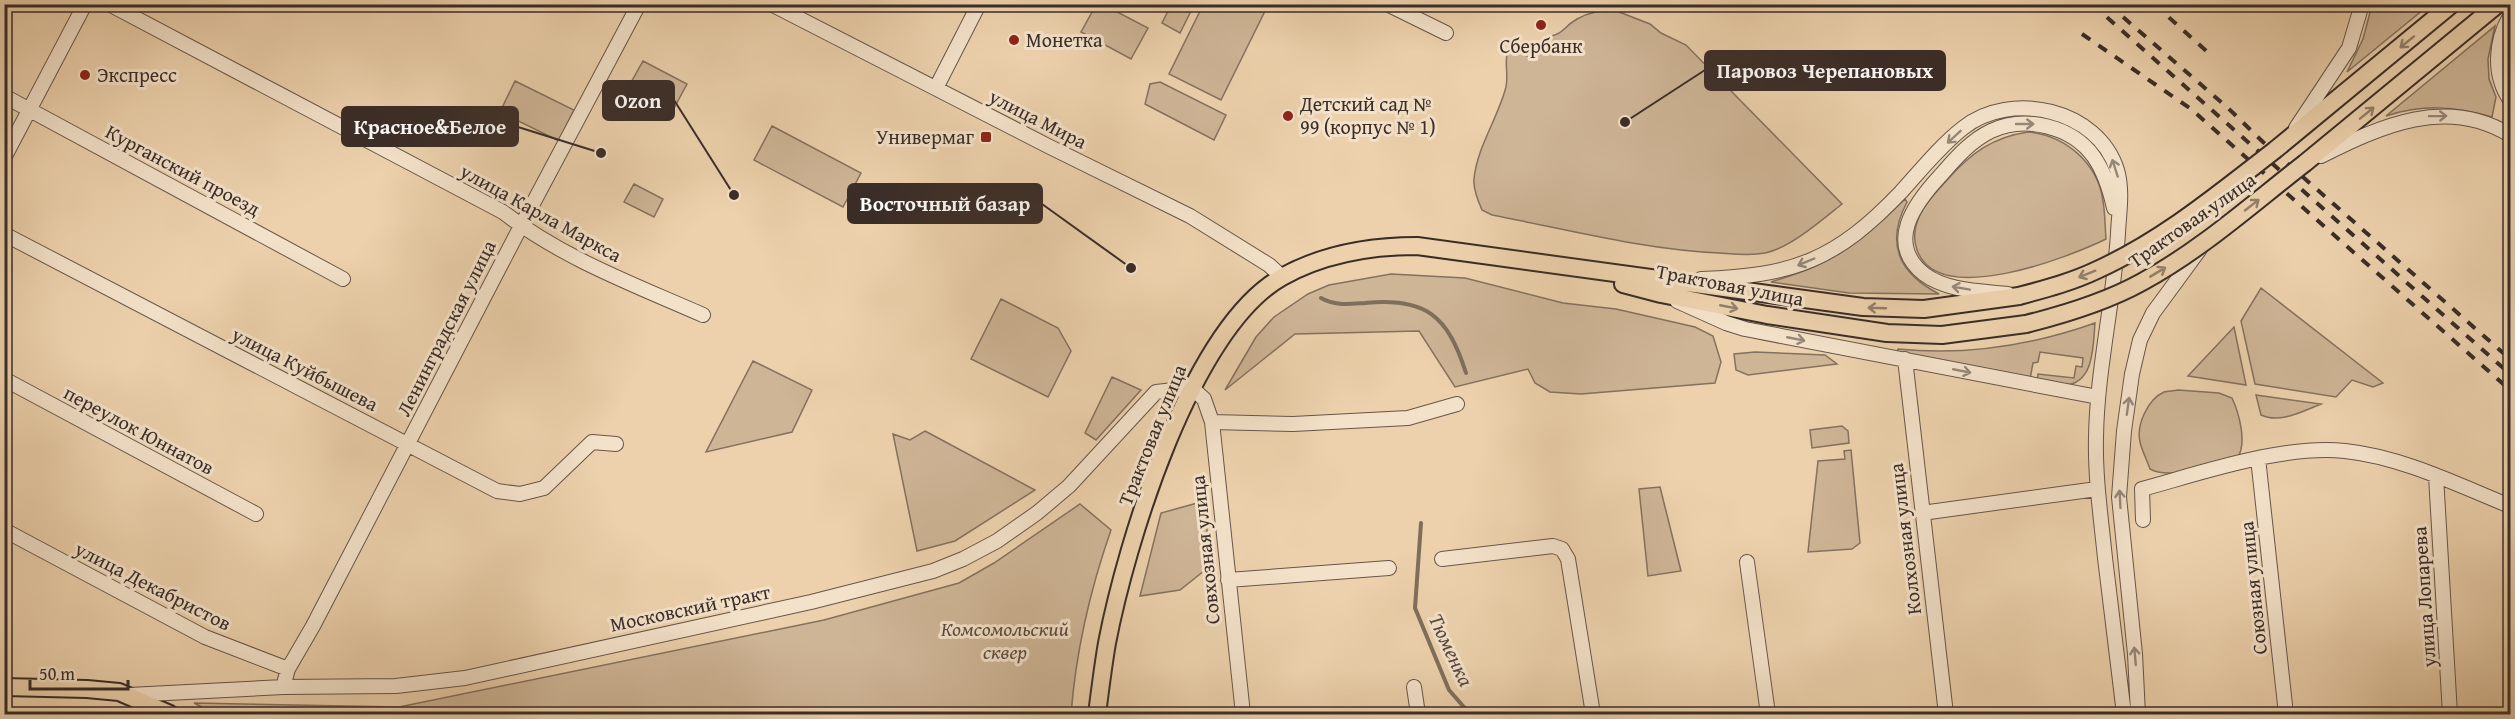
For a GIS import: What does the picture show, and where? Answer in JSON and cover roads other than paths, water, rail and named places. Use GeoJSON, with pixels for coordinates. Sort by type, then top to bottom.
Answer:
{"type":"FeatureCollection","features":[{"type":"Feature","properties":{"kind":"main road","name":"Трактовая улица"},"geometry":{"type":"LineString","coordinates":[[1665,287],[1898,309],[1954,306],[2019,296],[2095,271],[2141,247],[2190,217],[2287,141],[2452,4]]}},
{"type":"Feature","properties":{"kind":"main road","name":"Трактовая улица"},"geometry":{"type":"LineString","coordinates":[[1097,714],[1107,643],[1128,558],[1169,440],[1207,359],[1231,325],[1254,299],[1282,277],[1334,256],[1395,246],[1456,250],[1570,269],[1665,287],[1778,317],[1887,333],[1942,335],[2026,324],[2112,297],[2142,282],[2206,241],[2305,163],[2498,4]]}},
{"type":"Feature","properties":{"kind":"main road"},"geometry":{"type":"LineString","coordinates":[[4,687],[87,689],[129,695],[170,714]]}},
{"type":"Feature","properties":{"kind":"street"},"geometry":{"type":"LineString","coordinates":[[4,158],[85,4]]}},
{"type":"Feature","properties":{"kind":"street","name":"улица Карла Маркса"},"geometry":{"type":"LineString","coordinates":[[109,4],[503,212],[521,226],[585,262],[703,315]]}},
{"type":"Feature","properties":{"kind":"street","name":"Ленинградская улица"},"geometry":{"type":"LineString","coordinates":[[283,687],[288,669],[409,444],[639,4]]}},
{"type":"Feature","properties":{"kind":"street","name":"улица Мира"},"geometry":{"type":"LineString","coordinates":[[771,4],[1190,216],[1269,265],[1282,277]]}},
{"type":"Feature","properties":{"kind":"street"},"geometry":{"type":"LineString","coordinates":[[936,88],[979,4]]}},
{"type":"Feature","properties":{"kind":"street"},"geometry":{"type":"LineString","coordinates":[[1387,4],[1446,33]]}},
{"type":"Feature","properties":{"kind":"street"},"geometry":{"type":"LineString","coordinates":[[2287,141],[2349,48],[2362,4]]}},
{"type":"Feature","properties":{"kind":"street"},"geometry":{"type":"LineString","coordinates":[[2511,16],[2502,34],[2498,60],[2500,78],[2511,100]]}},
{"type":"Feature","properties":{"kind":"street","name":"Курганский проезд"},"geometry":{"type":"LineString","coordinates":[[4,96],[343,279]]}},
{"type":"Feature","properties":{"kind":"street"},"geometry":{"type":"LineString","coordinates":[[1665,287],[1771,274],[1792,268],[1824,254],[1847,241],[1868,225],[1965,126],[1988,115],[2016,108],[2041,109],[2082,126],[2100,141],[2112,159],[2119,179],[2120,205],[2098,397],[2097,489],[2124,714]]}},
{"type":"Feature","properties":{"kind":"street"},"geometry":{"type":"LineString","coordinates":[[2305,163],[2370,132],[2420,117],[2450,116],[2479,121],[2511,135]]}},
{"type":"Feature","properties":{"kind":"street"},"geometry":{"type":"LineString","coordinates":[[2019,296],[1940,283],[1918,269],[1909,254],[1907,225],[1915,206],[1925,192],[1970,145],[1991,131],[2015,124],[2043,125],[2067,135],[2086,148],[2100,165],[2108,185],[2118,226]]}},
{"type":"Feature","properties":{"kind":"street","name":"улица Куйбышева"},"geometry":{"type":"LineString","coordinates":[[4,234],[496,491],[520,494],[544,488],[592,442],[615,444]]}},
{"type":"Feature","properties":{"kind":"street"},"geometry":{"type":"LineString","coordinates":[[2138,714],[2135,654],[2120,506],[2120,464],[2132,374],[2140,340],[2153,313],[2206,241]]}},
{"type":"Feature","properties":{"kind":"street"},"geometry":{"type":"LineString","coordinates":[[1665,287],[1726,323],[1745,329],[2098,397]]}},
{"type":"Feature","properties":{"kind":"street","name":"Колхозная улица"},"geometry":{"type":"LineString","coordinates":[[1905,359],[1946,714]]}},
{"type":"Feature","properties":{"kind":"street","name":"переулок Юннатов"},"geometry":{"type":"LineString","coordinates":[[4,380],[256,514]]}},
{"type":"Feature","properties":{"kind":"street","name":"Совхозная улица"},"geometry":{"type":"LineString","coordinates":[[1192,388],[1204,399],[1212,422],[1243,714]]}},
{"type":"Feature","properties":{"kind":"street","name":"Московский тракт"},"geometry":{"type":"LineString","coordinates":[[129,695],[283,687],[396,686],[465,678],[820,600],[933,571],[998,542],[1038,513],[1069,486],[1156,392],[1192,388]]}},
{"type":"Feature","properties":{"kind":"street"},"geometry":{"type":"LineString","coordinates":[[1212,422],[1293,424],[1408,418],[1457,404]]}},
{"type":"Feature","properties":{"kind":"street"},"geometry":{"type":"LineString","coordinates":[[2143,520],[2142,489],[2259,458],[2311,451],[2343,450],[2375,456],[2436,476],[2511,506]]}},
{"type":"Feature","properties":{"kind":"street","name":"Союзная улица"},"geometry":{"type":"LineString","coordinates":[[2259,458],[2286,714]]}},
{"type":"Feature","properties":{"kind":"street","name":"улица Лопарева"},"geometry":{"type":"LineString","coordinates":[[2436,476],[2450,714]]}},
{"type":"Feature","properties":{"kind":"street"},"geometry":{"type":"LineString","coordinates":[[1922,513],[2097,489]]}},
{"type":"Feature","properties":{"kind":"street","name":"улица Декабристов"},"geometry":{"type":"LineString","coordinates":[[4,530],[205,637],[288,669]]}},
{"type":"Feature","properties":{"kind":"street"},"geometry":{"type":"LineString","coordinates":[[1442,559],[1553,546],[1562,549],[1568,559],[1593,714]]}},
{"type":"Feature","properties":{"kind":"street"},"geometry":{"type":"LineString","coordinates":[[1747,562],[1768,714]]}},
{"type":"Feature","properties":{"kind":"street"},"geometry":{"type":"LineString","coordinates":[[1228,580],[1389,568]]}},
{"type":"Feature","properties":{"kind":"street"},"geometry":{"type":"LineString","coordinates":[[1414,687],[1418,714]]}},
{"type":"Feature","properties":{"kind":"waterway","name":"Тюменка"},"geometry":{"type":"LineString","coordinates":[[1321,298],[1337,303],[1386,302],[1419,307],[1432,314],[1442,324],[1459,353],[1466,373]]}},
{"type":"Feature","properties":{"kind":"waterway","name":"Тюменка"},"geometry":{"type":"LineString","coordinates":[[1421,523],[1415,608],[1449,690],[1470,714]]}},
{"type":"Feature","properties":{"kind":"railway"},"geometry":{"type":"LineString","coordinates":[[2092,4],[2510,374]]}},
{"type":"Feature","properties":{"kind":"railway"},"geometry":{"type":"LineString","coordinates":[[2108,4],[2510,359]]}},
{"type":"Feature","properties":{"kind":"railway"},"geometry":{"type":"LineString","coordinates":[[2154,4],[2213,57]]}},
{"type":"Feature","properties":{"kind":"railway"},"geometry":{"type":"LineString","coordinates":[[2082,34],[2191,109],[2510,390]]}},
{"type":"Feature","properties":{"kind":"place","name":"Сбербанк"},"geometry":{"type":"Point","coordinates":[1541,25]}},
{"type":"Feature","properties":{"kind":"place","name":"Монетка"},"geometry":{"type":"Point","coordinates":[1014,40]}},
{"type":"Feature","properties":{"kind":"place","name":"Экспресс"},"geometry":{"type":"Point","coordinates":[85,75]}},
{"type":"Feature","properties":{"kind":"place","name":"Детский сад № 99 (корпус № 1)"},"geometry":{"type":"Point","coordinates":[1288,116]}},
{"type":"Feature","properties":{"kind":"place","name":"Паровоз Черепановых"},"geometry":{"type":"Point","coordinates":[1625,122]}},
{"type":"Feature","properties":{"kind":"place","name":"Универмаг"},"geometry":{"type":"Point","coordinates":[986,137]}},
{"type":"Feature","properties":{"kind":"place","name":"Красное&Белое"},"geometry":{"type":"Point","coordinates":[601,153]}},
{"type":"Feature","properties":{"kind":"place","name":"Ozon"},"geometry":{"type":"Point","coordinates":[734,195]}},
{"type":"Feature","properties":{"kind":"place","name":"Восточный базар"},"geometry":{"type":"Point","coordinates":[1131,268]}},
{"type":"Feature","properties":{"kind":"park label","name":"Комсомольский сквер"},"geometry":{"type":"Point","coordinates":[1005,640]}}]}
